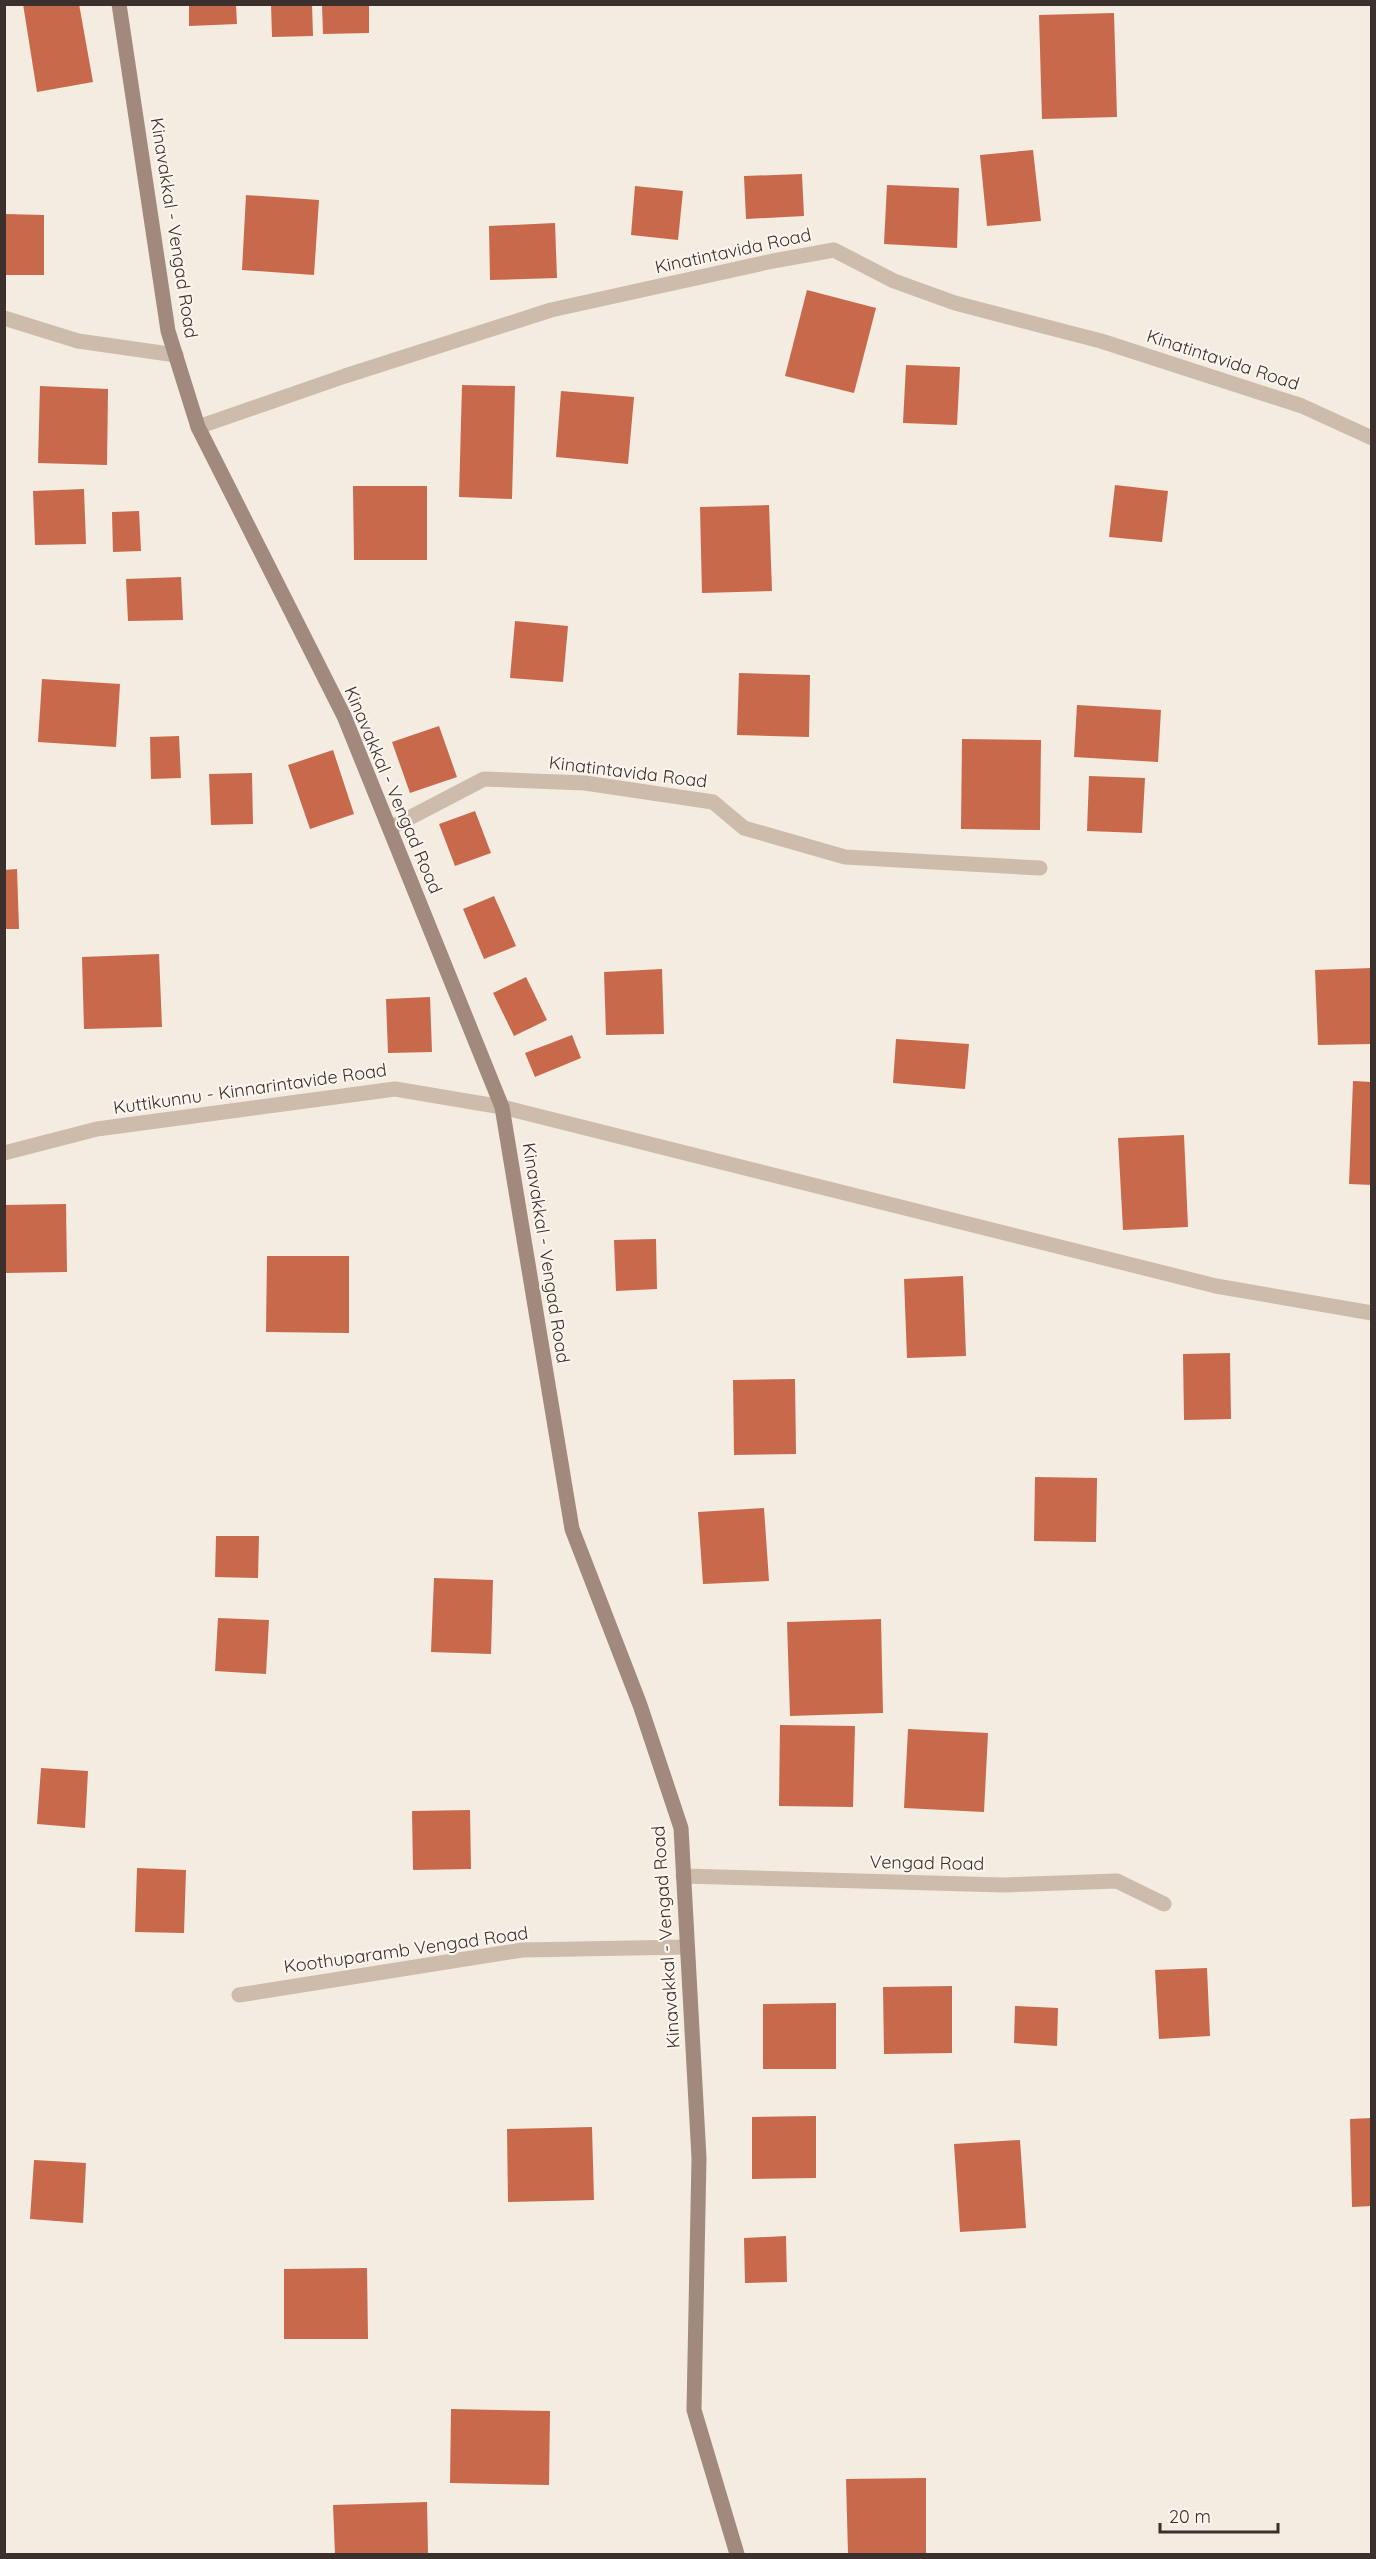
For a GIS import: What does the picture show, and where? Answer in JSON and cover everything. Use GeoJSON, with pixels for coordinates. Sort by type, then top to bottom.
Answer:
{"type":"FeatureCollection","features":[{"type":"Feature","properties":{"kind":"main road","name":"Kinavakkal - Vengad Road"},"geometry":{"type":"LineString","coordinates":[[119,4],[168,331],[198,426],[344,716],[502,1107],[572,1529],[640,1705],[681,1828],[699,2158],[694,2410],[737,2554]]}},
{"type":"Feature","properties":{"kind":"street","name":"Kinatintavida Road"},"geometry":{"type":"LineString","coordinates":[[198,426],[551,310],[773,261],[834,250],[894,281],[955,303],[1123,348],[1302,406],[1371,438]]}},
{"type":"Feature","properties":{"kind":"street"},"geometry":{"type":"LineString","coordinates":[[4,318],[78,341],[176,355]]}},
{"type":"Feature","properties":{"kind":"street","name":"Kinatintavida Road"},"geometry":{"type":"LineString","coordinates":[[390,828],[484,779],[585,783],[712,802],[744,828],[845,857],[1040,868]]}},
{"type":"Feature","properties":{"kind":"street","name":"Kuttikunnu - Kinnarintavide Road"},"geometry":{"type":"LineString","coordinates":[[4,1153],[98,1129],[395,1089],[502,1107],[1216,1286],[1371,1313]]}},
{"type":"Feature","properties":{"kind":"street","name":"Vengad Road"},"geometry":{"type":"LineString","coordinates":[[683,1876],[1003,1884],[1117,1881],[1164,1904]]}},
{"type":"Feature","properties":{"kind":"street","name":"Koothuparamb Vengad Road"},"geometry":{"type":"LineString","coordinates":[[239,1995],[522,1950],[687,1947]]}},
{"type":"Feature","properties":{"kind":"building"},"geometry":{"type":"Polygon","coordinates":[[[23,4],[79,4],[93,82],[37,92],[23,4]]]}},
{"type":"Feature","properties":{"kind":"building"},"geometry":{"type":"Polygon","coordinates":[[[189,4],[236,4],[237,24],[189,26],[189,4]]]}},
{"type":"Feature","properties":{"kind":"building"},"geometry":{"type":"Polygon","coordinates":[[[271,4],[312,4],[313,36],[272,37],[271,4]]]}},
{"type":"Feature","properties":{"kind":"building"},"geometry":{"type":"Polygon","coordinates":[[[322,4],[369,4],[369,33],[323,34],[322,4]]]}},
{"type":"Feature","properties":{"kind":"building"},"geometry":{"type":"Polygon","coordinates":[[[1114,13],[1117,117],[1042,119],[1039,15],[1114,13]]]}},
{"type":"Feature","properties":{"kind":"building"},"geometry":{"type":"Polygon","coordinates":[[[1033,150],[1041,221],[987,226],[980,155],[1033,150]]]}},
{"type":"Feature","properties":{"kind":"building"},"geometry":{"type":"Polygon","coordinates":[[[802,174],[804,216],[746,219],[744,176],[802,174]]]}},
{"type":"Feature","properties":{"kind":"building"},"geometry":{"type":"Polygon","coordinates":[[[887,185],[959,188],[957,248],[884,244],[887,185]]]}},
{"type":"Feature","properties":{"kind":"building"},"geometry":{"type":"Polygon","coordinates":[[[635,186],[683,191],[678,240],[631,235],[635,186]]]}},
{"type":"Feature","properties":{"kind":"building"},"geometry":{"type":"Polygon","coordinates":[[[246,195],[319,200],[314,275],[242,270],[246,195]]]}},
{"type":"Feature","properties":{"kind":"building"},"geometry":{"type":"Polygon","coordinates":[[[4,214],[44,215],[44,275],[4,275],[4,214]]]}},
{"type":"Feature","properties":{"kind":"building"},"geometry":{"type":"Polygon","coordinates":[[[555,223],[557,278],[490,280],[489,226],[555,223]]]}},
{"type":"Feature","properties":{"kind":"building"},"geometry":{"type":"Polygon","coordinates":[[[807,290],[876,308],[854,393],[785,376],[807,290]]]}},
{"type":"Feature","properties":{"kind":"building"},"geometry":{"type":"Polygon","coordinates":[[[906,365],[960,367],[957,425],[903,423],[906,365]]]}},
{"type":"Feature","properties":{"kind":"building"},"geometry":{"type":"Polygon","coordinates":[[[462,385],[515,386],[512,499],[459,497],[462,385]]]}},
{"type":"Feature","properties":{"kind":"building"},"geometry":{"type":"Polygon","coordinates":[[[40,386],[108,389],[107,465],[38,463],[40,386]]]}},
{"type":"Feature","properties":{"kind":"building"},"geometry":{"type":"Polygon","coordinates":[[[561,391],[634,397],[628,464],[556,457],[561,391]]]}},
{"type":"Feature","properties":{"kind":"building"},"geometry":{"type":"Polygon","coordinates":[[[1115,485],[1168,491],[1162,542],[1109,537],[1115,485]]]}},
{"type":"Feature","properties":{"kind":"building"},"geometry":{"type":"Polygon","coordinates":[[[353,486],[427,486],[427,560],[354,560],[353,486]]]}},
{"type":"Feature","properties":{"kind":"building"},"geometry":{"type":"Polygon","coordinates":[[[84,489],[86,544],[35,545],[33,491],[84,489]]]}},
{"type":"Feature","properties":{"kind":"building"},"geometry":{"type":"Polygon","coordinates":[[[769,505],[772,591],[702,593],[700,507],[769,505]]]}},
{"type":"Feature","properties":{"kind":"building"},"geometry":{"type":"Polygon","coordinates":[[[139,511],[141,551],[113,552],[112,512],[139,511]]]}},
{"type":"Feature","properties":{"kind":"building"},"geometry":{"type":"Polygon","coordinates":[[[181,577],[183,620],[128,621],[126,579],[181,577]]]}},
{"type":"Feature","properties":{"kind":"building"},"geometry":{"type":"Polygon","coordinates":[[[515,621],[568,626],[563,682],[510,678],[515,621]]]}},
{"type":"Feature","properties":{"kind":"building"},"geometry":{"type":"Polygon","coordinates":[[[739,673],[810,675],[809,737],[737,735],[739,673]]]}},
{"type":"Feature","properties":{"kind":"building"},"geometry":{"type":"Polygon","coordinates":[[[42,679],[120,684],[116,747],[38,742],[42,679]]]}},
{"type":"Feature","properties":{"kind":"building"},"geometry":{"type":"Polygon","coordinates":[[[1077,705],[1161,710],[1158,762],[1074,757],[1077,705]]]}},
{"type":"Feature","properties":{"kind":"building"},"geometry":{"type":"Polygon","coordinates":[[[439,726],[457,777],[410,793],[392,742],[439,726]]]}},
{"type":"Feature","properties":{"kind":"building"},"geometry":{"type":"Polygon","coordinates":[[[179,736],[181,778],[151,779],[150,737],[179,736]]]}},
{"type":"Feature","properties":{"kind":"building"},"geometry":{"type":"Polygon","coordinates":[[[962,739],[1041,740],[1040,830],[961,829],[962,739]]]}},
{"type":"Feature","properties":{"kind":"building"},"geometry":{"type":"Polygon","coordinates":[[[333,750],[354,814],[310,829],[288,765],[333,750]]]}},
{"type":"Feature","properties":{"kind":"building"},"geometry":{"type":"Polygon","coordinates":[[[252,773],[253,824],[211,825],[209,774],[252,773]]]}},
{"type":"Feature","properties":{"kind":"building"},"geometry":{"type":"Polygon","coordinates":[[[1089,776],[1145,778],[1142,833],[1087,831],[1089,776]]]}},
{"type":"Feature","properties":{"kind":"building"},"geometry":{"type":"Polygon","coordinates":[[[475,811],[491,853],[455,866],[439,824],[475,811]]]}},
{"type":"Feature","properties":{"kind":"building"},"geometry":{"type":"Polygon","coordinates":[[[17,869],[19,929],[4,929],[4,870],[17,869]]]}},
{"type":"Feature","properties":{"kind":"building"},"geometry":{"type":"Polygon","coordinates":[[[494,896],[516,946],[484,959],[463,909],[494,896]]]}},
{"type":"Feature","properties":{"kind":"building"},"geometry":{"type":"Polygon","coordinates":[[[159,954],[162,1027],[84,1029],[82,957],[159,954]]]}},
{"type":"Feature","properties":{"kind":"building"},"geometry":{"type":"Polygon","coordinates":[[[1372,968],[1372,1044],[1318,1045],[1315,970],[1372,968]]]}},
{"type":"Feature","properties":{"kind":"building"},"geometry":{"type":"Polygon","coordinates":[[[662,969],[664,1034],[606,1035],[604,972],[662,969]]]}},
{"type":"Feature","properties":{"kind":"building"},"geometry":{"type":"Polygon","coordinates":[[[526,977],[547,1020],[514,1036],[493,993],[526,977]]]}},
{"type":"Feature","properties":{"kind":"building"},"geometry":{"type":"Polygon","coordinates":[[[430,997],[432,1052],[388,1053],[386,999],[430,997]]]}},
{"type":"Feature","properties":{"kind":"building"},"geometry":{"type":"Polygon","coordinates":[[[572,1035],[581,1058],[535,1077],[525,1053],[572,1035]]]}},
{"type":"Feature","properties":{"kind":"building"},"geometry":{"type":"Polygon","coordinates":[[[896,1039],[969,1044],[965,1089],[893,1083],[896,1039]]]}},
{"type":"Feature","properties":{"kind":"building"},"geometry":{"type":"Polygon","coordinates":[[[1353,1081],[1372,1082],[1372,1185],[1349,1184],[1353,1081]]]}},
{"type":"Feature","properties":{"kind":"building"},"geometry":{"type":"Polygon","coordinates":[[[1184,1135],[1188,1227],[1123,1230],[1118,1138],[1184,1135]]]}},
{"type":"Feature","properties":{"kind":"building"},"geometry":{"type":"Polygon","coordinates":[[[66,1204],[67,1272],[4,1273],[4,1205],[66,1204]]]}},
{"type":"Feature","properties":{"kind":"building"},"geometry":{"type":"Polygon","coordinates":[[[656,1239],[657,1289],[616,1291],[614,1240],[656,1239]]]}},
{"type":"Feature","properties":{"kind":"building"},"geometry":{"type":"Polygon","coordinates":[[[267,1256],[349,1256],[349,1333],[266,1332],[267,1256]]]}},
{"type":"Feature","properties":{"kind":"building"},"geometry":{"type":"Polygon","coordinates":[[[963,1276],[966,1356],[907,1358],[904,1279],[963,1276]]]}},
{"type":"Feature","properties":{"kind":"building"},"geometry":{"type":"Polygon","coordinates":[[[1230,1353],[1231,1419],[1184,1420],[1183,1354],[1230,1353]]]}},
{"type":"Feature","properties":{"kind":"building"},"geometry":{"type":"Polygon","coordinates":[[[795,1379],[796,1454],[734,1455],[733,1380],[795,1379]]]}},
{"type":"Feature","properties":{"kind":"building"},"geometry":{"type":"Polygon","coordinates":[[[1035,1477],[1097,1478],[1096,1542],[1034,1541],[1035,1477]]]}},
{"type":"Feature","properties":{"kind":"building"},"geometry":{"type":"Polygon","coordinates":[[[764,1508],[769,1581],[703,1584],[698,1512],[764,1508]]]}},
{"type":"Feature","properties":{"kind":"building"},"geometry":{"type":"Polygon","coordinates":[[[216,1536],[259,1536],[258,1578],[215,1577],[216,1536]]]}},
{"type":"Feature","properties":{"kind":"building"},"geometry":{"type":"Polygon","coordinates":[[[434,1578],[493,1580],[491,1654],[431,1652],[434,1578]]]}},
{"type":"Feature","properties":{"kind":"building"},"geometry":{"type":"Polygon","coordinates":[[[218,1618],[269,1620],[266,1674],[215,1671],[218,1618]]]}},
{"type":"Feature","properties":{"kind":"building"},"geometry":{"type":"Polygon","coordinates":[[[881,1619],[883,1713],[790,1716],[787,1622],[881,1619]]]}},
{"type":"Feature","properties":{"kind":"building"},"geometry":{"type":"Polygon","coordinates":[[[780,1725],[855,1726],[853,1807],[779,1806],[780,1725]]]}},
{"type":"Feature","properties":{"kind":"building"},"geometry":{"type":"Polygon","coordinates":[[[908,1729],[988,1733],[984,1812],[904,1808],[908,1729]]]}},
{"type":"Feature","properties":{"kind":"building"},"geometry":{"type":"Polygon","coordinates":[[[41,1768],[88,1771],[85,1828],[37,1824],[41,1768]]]}},
{"type":"Feature","properties":{"kind":"building"},"geometry":{"type":"Polygon","coordinates":[[[470,1810],[471,1869],[413,1870],[412,1811],[470,1810]]]}},
{"type":"Feature","properties":{"kind":"building"},"geometry":{"type":"Polygon","coordinates":[[[137,1868],[186,1870],[184,1933],[135,1932],[137,1868]]]}},
{"type":"Feature","properties":{"kind":"building"},"geometry":{"type":"Polygon","coordinates":[[[1207,1968],[1210,2036],[1159,2039],[1155,1970],[1207,1968]]]}},
{"type":"Feature","properties":{"kind":"building"},"geometry":{"type":"Polygon","coordinates":[[[952,1986],[952,2053],[884,2054],[883,1987],[952,1986]]]}},
{"type":"Feature","properties":{"kind":"building"},"geometry":{"type":"Polygon","coordinates":[[[836,2003],[836,2069],[763,2069],[763,2004],[836,2003]]]}},
{"type":"Feature","properties":{"kind":"building"},"geometry":{"type":"Polygon","coordinates":[[[1015,2006],[1058,2008],[1057,2046],[1014,2043],[1015,2006]]]}},
{"type":"Feature","properties":{"kind":"building"},"geometry":{"type":"Polygon","coordinates":[[[816,2116],[816,2178],[752,2179],[752,2117],[816,2116]]]}},
{"type":"Feature","properties":{"kind":"building"},"geometry":{"type":"Polygon","coordinates":[[[1372,2118],[1372,2206],[1352,2207],[1350,2119],[1372,2118]]]}},
{"type":"Feature","properties":{"kind":"building"},"geometry":{"type":"Polygon","coordinates":[[[592,2127],[594,2200],[508,2202],[507,2129],[592,2127]]]}},
{"type":"Feature","properties":{"kind":"building"},"geometry":{"type":"Polygon","coordinates":[[[1020,2140],[1026,2228],[960,2232],[954,2144],[1020,2140]]]}},
{"type":"Feature","properties":{"kind":"building"},"geometry":{"type":"Polygon","coordinates":[[[34,2160],[86,2163],[83,2223],[30,2219],[34,2160]]]}},
{"type":"Feature","properties":{"kind":"building"},"geometry":{"type":"Polygon","coordinates":[[[786,2236],[787,2282],[745,2283],[744,2238],[786,2236]]]}},
{"type":"Feature","properties":{"kind":"building"},"geometry":{"type":"Polygon","coordinates":[[[367,2268],[368,2339],[284,2339],[284,2269],[367,2268]]]}},
{"type":"Feature","properties":{"kind":"building"},"geometry":{"type":"Polygon","coordinates":[[[451,2409],[550,2411],[549,2485],[450,2483],[451,2409]]]}},
{"type":"Feature","properties":{"kind":"building"},"geometry":{"type":"Polygon","coordinates":[[[926,2478],[926,2554],[848,2554],[846,2479],[926,2478]]]}},
{"type":"Feature","properties":{"kind":"building"},"geometry":{"type":"Polygon","coordinates":[[[427,2502],[428,2554],[335,2554],[333,2505],[427,2502]]]}}]}
